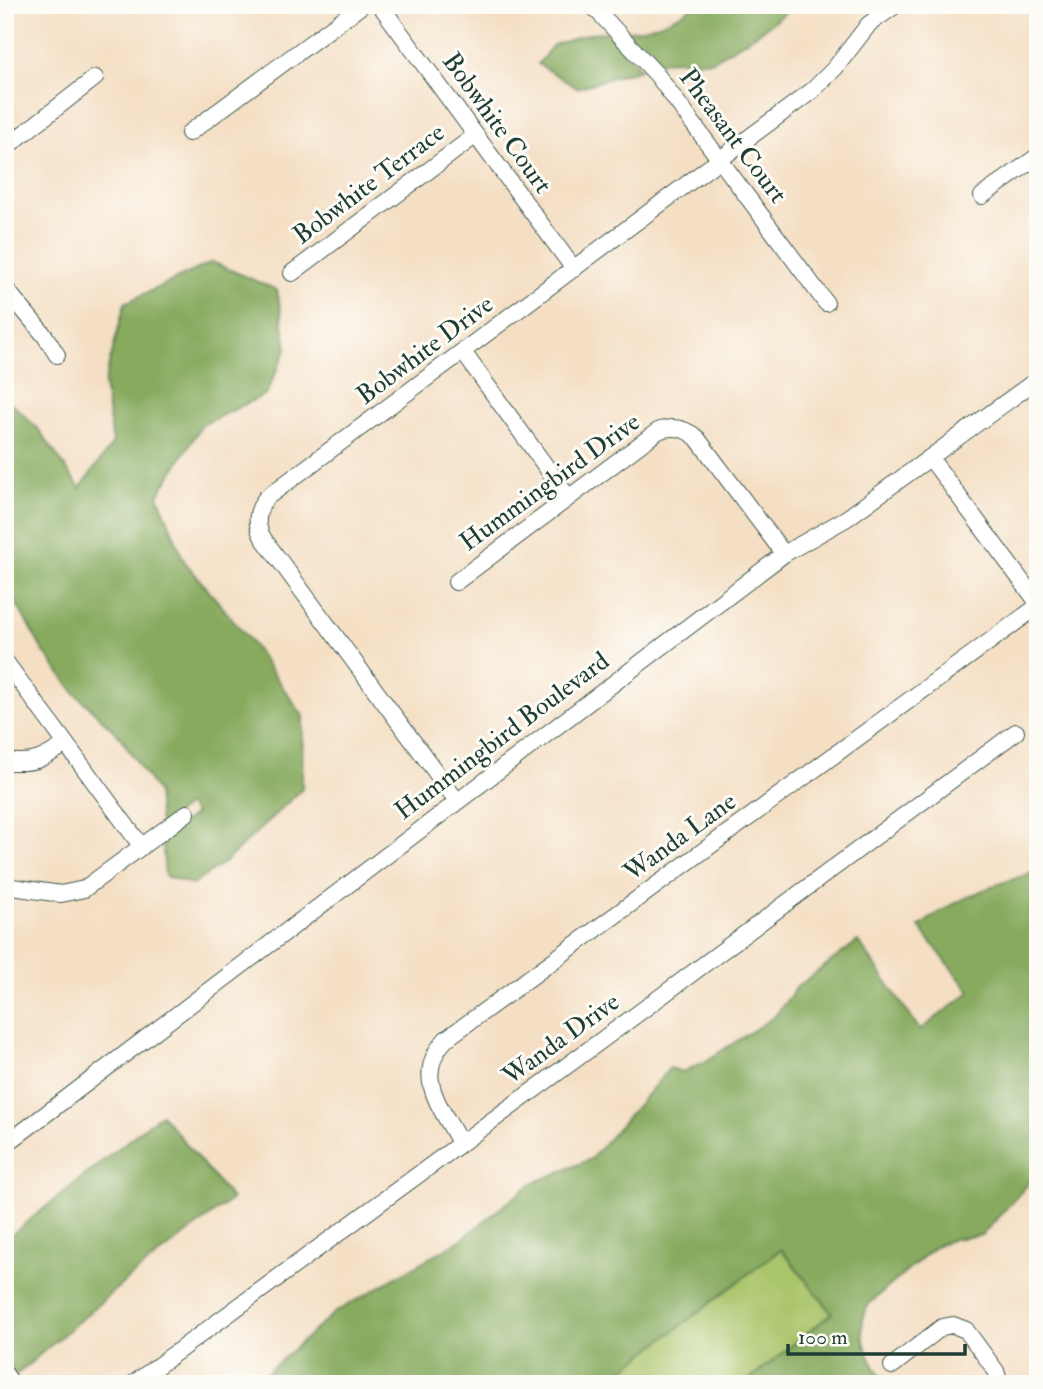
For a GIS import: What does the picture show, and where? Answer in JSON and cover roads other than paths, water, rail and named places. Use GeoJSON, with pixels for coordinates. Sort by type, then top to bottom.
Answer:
{"type":"FeatureCollection","features":[{"type":"Feature","properties":{"kind":"street"},"geometry":{"type":"LineString","coordinates":[[190,133],[362,5]]}},
{"type":"Feature","properties":{"kind":"street","name":"Bobwhite Court"},"geometry":{"type":"LineString","coordinates":[[380,5],[574,269]]}},
{"type":"Feature","properties":{"kind":"street","name":"Pheasant Court"},"geometry":{"type":"LineString","coordinates":[[592,5],[657,75],[826,303]]}},
{"type":"Feature","properties":{"kind":"street","name":"Bobwhite Drive"},"geometry":{"type":"LineString","coordinates":[[457,801],[263,538],[257,520],[261,504],[813,90],[835,68],[869,24],[896,5]]}},
{"type":"Feature","properties":{"kind":"street"},"geometry":{"type":"LineString","coordinates":[[5,148],[95,78]]}},
{"type":"Feature","properties":{"kind":"street","name":"Bobwhite Terrace"},"geometry":{"type":"LineString","coordinates":[[292,273],[475,135]]}},
{"type":"Feature","properties":{"kind":"street"},"geometry":{"type":"LineString","coordinates":[[982,196],[1038,156]]}},
{"type":"Feature","properties":{"kind":"street"},"geometry":{"type":"LineString","coordinates":[[5,288],[45,336],[57,355]]}},
{"type":"Feature","properties":{"kind":"street"},"geometry":{"type":"LineString","coordinates":[[463,352],[568,497]]}},
{"type":"Feature","properties":{"kind":"street","name":"Hummingbird Boulevard"},"geometry":{"type":"LineString","coordinates":[[5,1145],[784,554],[847,518],[1038,379]]}},
{"type":"Feature","properties":{"kind":"street","name":"Hummingbird Drive"},"geometry":{"type":"LineString","coordinates":[[456,582],[658,431],[666,428],[682,428],[697,438],[784,554]]}},
{"type":"Feature","properties":{"kind":"street"},"geometry":{"type":"LineString","coordinates":[[931,458],[1038,605]]}},
{"type":"Feature","properties":{"kind":"street","name":"Wanda Lane"},"geometry":{"type":"LineString","coordinates":[[460,1143],[429,1079],[431,1060],[446,1039],[1038,605]]}},
{"type":"Feature","properties":{"kind":"street"},"geometry":{"type":"LineString","coordinates":[[5,661],[142,847]]}},
{"type":"Feature","properties":{"kind":"street","name":"Wanda Drive"},"geometry":{"type":"LineString","coordinates":[[133,1384],[1016,732]]}},
{"type":"Feature","properties":{"kind":"street"},"geometry":{"type":"LineString","coordinates":[[5,761],[34,762],[66,744]]}},
{"type":"Feature","properties":{"kind":"street"},"geometry":{"type":"LineString","coordinates":[[5,886],[61,894],[72,893],[94,883],[187,813]]}},
{"type":"Feature","properties":{"kind":"street"},"geometry":{"type":"LineString","coordinates":[[892,1366],[942,1326],[953,1325],[966,1330],[996,1371],[1000,1384]]}},
{"type":"Feature","properties":{"kind":"street"},"geometry":{"type":"LineString","coordinates":[[5,1374],[12,1384]]}}]}
